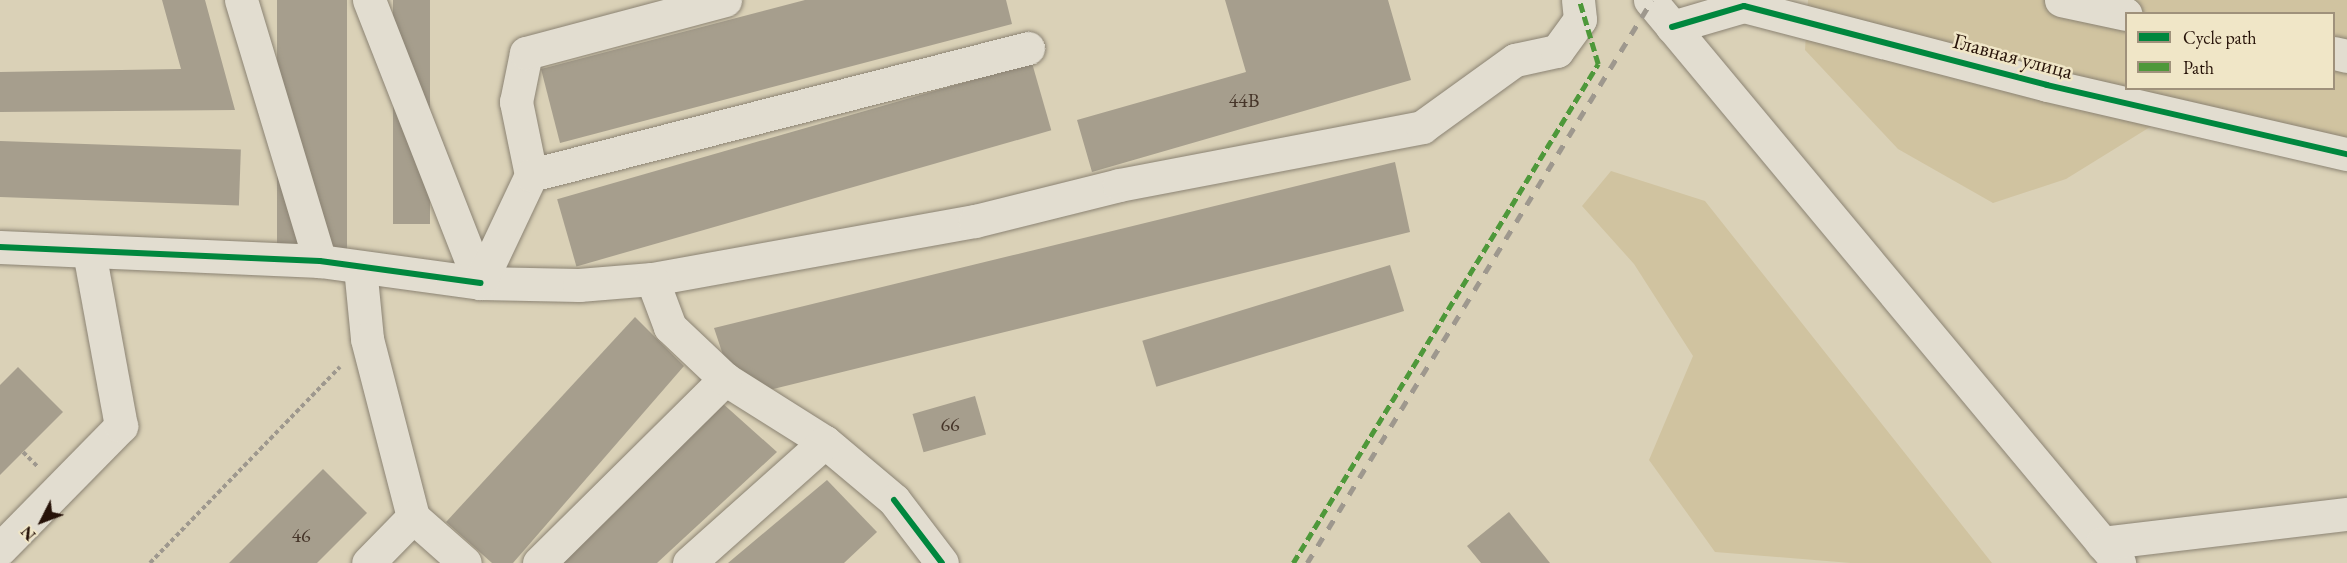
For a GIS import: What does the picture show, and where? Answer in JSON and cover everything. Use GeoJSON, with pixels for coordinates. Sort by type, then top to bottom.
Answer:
{"type":"FeatureCollection","features":[{"type":"Feature","properties":{"kind":"street"},"geometry":{"type":"LineString","coordinates":[[240,0],[320,261]]}},
{"type":"Feature","properties":{"kind":"street"},"geometry":{"type":"LineString","coordinates":[[369,0],[480,283]]}},
{"type":"Feature","properties":{"kind":"street"},"geometry":{"type":"LineString","coordinates":[[480,283],[531,175],[516,102],[526,53],[725,0]]}},
{"type":"Feature","properties":{"kind":"street"},"geometry":{"type":"LineString","coordinates":[[0,247],[89,252],[149,250],[320,261],[480,283],[579,285],[652,279],[975,221],[1119,185],[1422,127],[1515,60],[1557,51],[1580,19],[1578,0]]}},
{"type":"Feature","properties":{"kind":"street"},"geometry":{"type":"LineString","coordinates":[[1650,0],[2111,553],[2347,514]]}},
{"type":"Feature","properties":{"kind":"street"},"geometry":{"type":"LineString","coordinates":[[1764,5],[1795,0]]}},
{"type":"Feature","properties":{"kind":"street"},"geometry":{"type":"LineString","coordinates":[[2061,0],[2125,14]]}},
{"type":"Feature","properties":{"kind":"street","name":"Главная улица"},"geometry":{"type":"LineString","coordinates":[[1672,27],[1744,6],[1764,5],[2047,85],[2347,154]]}},
{"type":"Feature","properties":{"kind":"street"},"geometry":{"type":"LineString","coordinates":[[531,175],[1028,48]]}},
{"type":"Feature","properties":{"kind":"street"},"geometry":{"type":"LineString","coordinates":[[0,549],[121,426],[89,252]]}},
{"type":"Feature","properties":{"kind":"street"},"geometry":{"type":"LineString","coordinates":[[360,267],[367,339],[413,517],[465,563]]}},
{"type":"Feature","properties":{"kind":"street"},"geometry":{"type":"LineString","coordinates":[[652,279],[670,327],[725,380],[825,442],[894,500],[942,563]]}},
{"type":"Feature","properties":{"kind":"street"},"geometry":{"type":"LineString","coordinates":[[539,563],[725,380]]}},
{"type":"Feature","properties":{"kind":"street"},"geometry":{"type":"LineString","coordinates":[[689,563],[825,442]]}},
{"type":"Feature","properties":{"kind":"street"},"geometry":{"type":"LineString","coordinates":[[368,563],[413,517]]}},
{"type":"Feature","properties":{"kind":"path"},"geometry":{"type":"LineString","coordinates":[[150,563],[367,339]]}},
{"type":"Feature","properties":{"kind":"shaded area"},"geometry":{"type":"Polygon","coordinates":[[[1808,0],[2347,0],[2347,147],[2184,106],[2066,179],[1993,203],[1898,149],[1805,50],[1808,0]]]}},
{"type":"Feature","properties":{"kind":"shaded area"},"geometry":{"type":"Polygon","coordinates":[[[1611,171],[1705,201],[1992,563],[1851,563],[1715,552],[1649,460],[1693,356],[1634,264],[1582,206],[1611,171]]]}},
{"type":"Feature","properties":{"kind":"building"},"geometry":{"type":"Polygon","coordinates":[[[162,0],[205,0],[235,110],[0,112],[0,72],[181,69],[162,0]]]}},
{"type":"Feature","properties":{"kind":"building"},"geometry":{"type":"Polygon","coordinates":[[[277,0],[347,0],[347,256],[277,256],[277,0]]]}},
{"type":"Feature","properties":{"kind":"building"},"geometry":{"type":"Polygon","coordinates":[[[393,0],[430,0],[430,224],[393,224],[393,0]]]}},
{"type":"Feature","properties":{"kind":"building"},"geometry":{"type":"Polygon","coordinates":[[[805,0],[1006,0],[1012,24],[560,143],[541,69],[805,0]]]}},
{"type":"Feature","properties":{"kind":"building"},"geometry":{"type":"Polygon","coordinates":[[[1225,0],[1388,0],[1411,80],[1092,172],[1077,120],[1246,72],[1225,0]]]}},
{"type":"Feature","properties":{"kind":"building"},"geometry":{"type":"Polygon","coordinates":[[[1032,63],[1051,130],[576,266],[557,199],[1032,63]]]}},
{"type":"Feature","properties":{"kind":"building"},"geometry":{"type":"Polygon","coordinates":[[[0,141],[241,149],[239,205],[0,197],[0,141]]]}},
{"type":"Feature","properties":{"kind":"building"},"geometry":{"type":"Polygon","coordinates":[[[1395,162],[1410,232],[757,393],[725,361],[714,328],[1395,162]]]}},
{"type":"Feature","properties":{"kind":"building"},"geometry":{"type":"Polygon","coordinates":[[[1390,265],[1404,311],[1156,387],[1142,341],[1390,265]]]}},
{"type":"Feature","properties":{"kind":"building"},"geometry":{"type":"Polygon","coordinates":[[[635,317],[684,366],[513,563],[492,563],[446,522],[635,317]]]}},
{"type":"Feature","properties":{"kind":"building"},"geometry":{"type":"Polygon","coordinates":[[[18,367],[63,412],[0,475],[0,385],[18,367]]]}},
{"type":"Feature","properties":{"kind":"building"},"geometry":{"type":"Polygon","coordinates":[[[975,396],[986,434],[924,452],[913,414],[975,396]]]}},
{"type":"Feature","properties":{"kind":"building"},"geometry":{"type":"Polygon","coordinates":[[[721,402],[777,452],[657,563],[562,563],[721,402]]]}},
{"type":"Feature","properties":{"kind":"building"},"geometry":{"type":"Polygon","coordinates":[[[323,469],[367,513],[317,563],[229,563],[323,469]]]}},
{"type":"Feature","properties":{"kind":"building"},"geometry":{"type":"Polygon","coordinates":[[[827,480],[877,532],[844,563],[728,563],[827,480]]]}},
{"type":"Feature","properties":{"kind":"building"},"geometry":{"type":"Polygon","coordinates":[[[1509,512],[1550,563],[1481,563],[1467,546],[1509,512]]]}},
{"type":"Feature","properties":{"kind":"railway"},"geometry":{"type":"LineString","coordinates":[[1307,563],[1652,0]]}},
{"type":"Feature","properties":{"kind":"marked path"},"geometry":{"type":"LineString","coordinates":[[1293,563],[1598,64],[1579,0]]}},
{"type":"Feature","properties":{"kind":"cycle path"},"geometry":{"type":"LineString","coordinates":[[1672,27],[1744,6],[2047,85],[2347,154]]}},
{"type":"Feature","properties":{"kind":"cycle path"},"geometry":{"type":"LineString","coordinates":[[0,247],[320,261],[480,283]]}},
{"type":"Feature","properties":{"kind":"cycle path"},"geometry":{"type":"LineString","coordinates":[[894,500],[942,563]]}}]}
